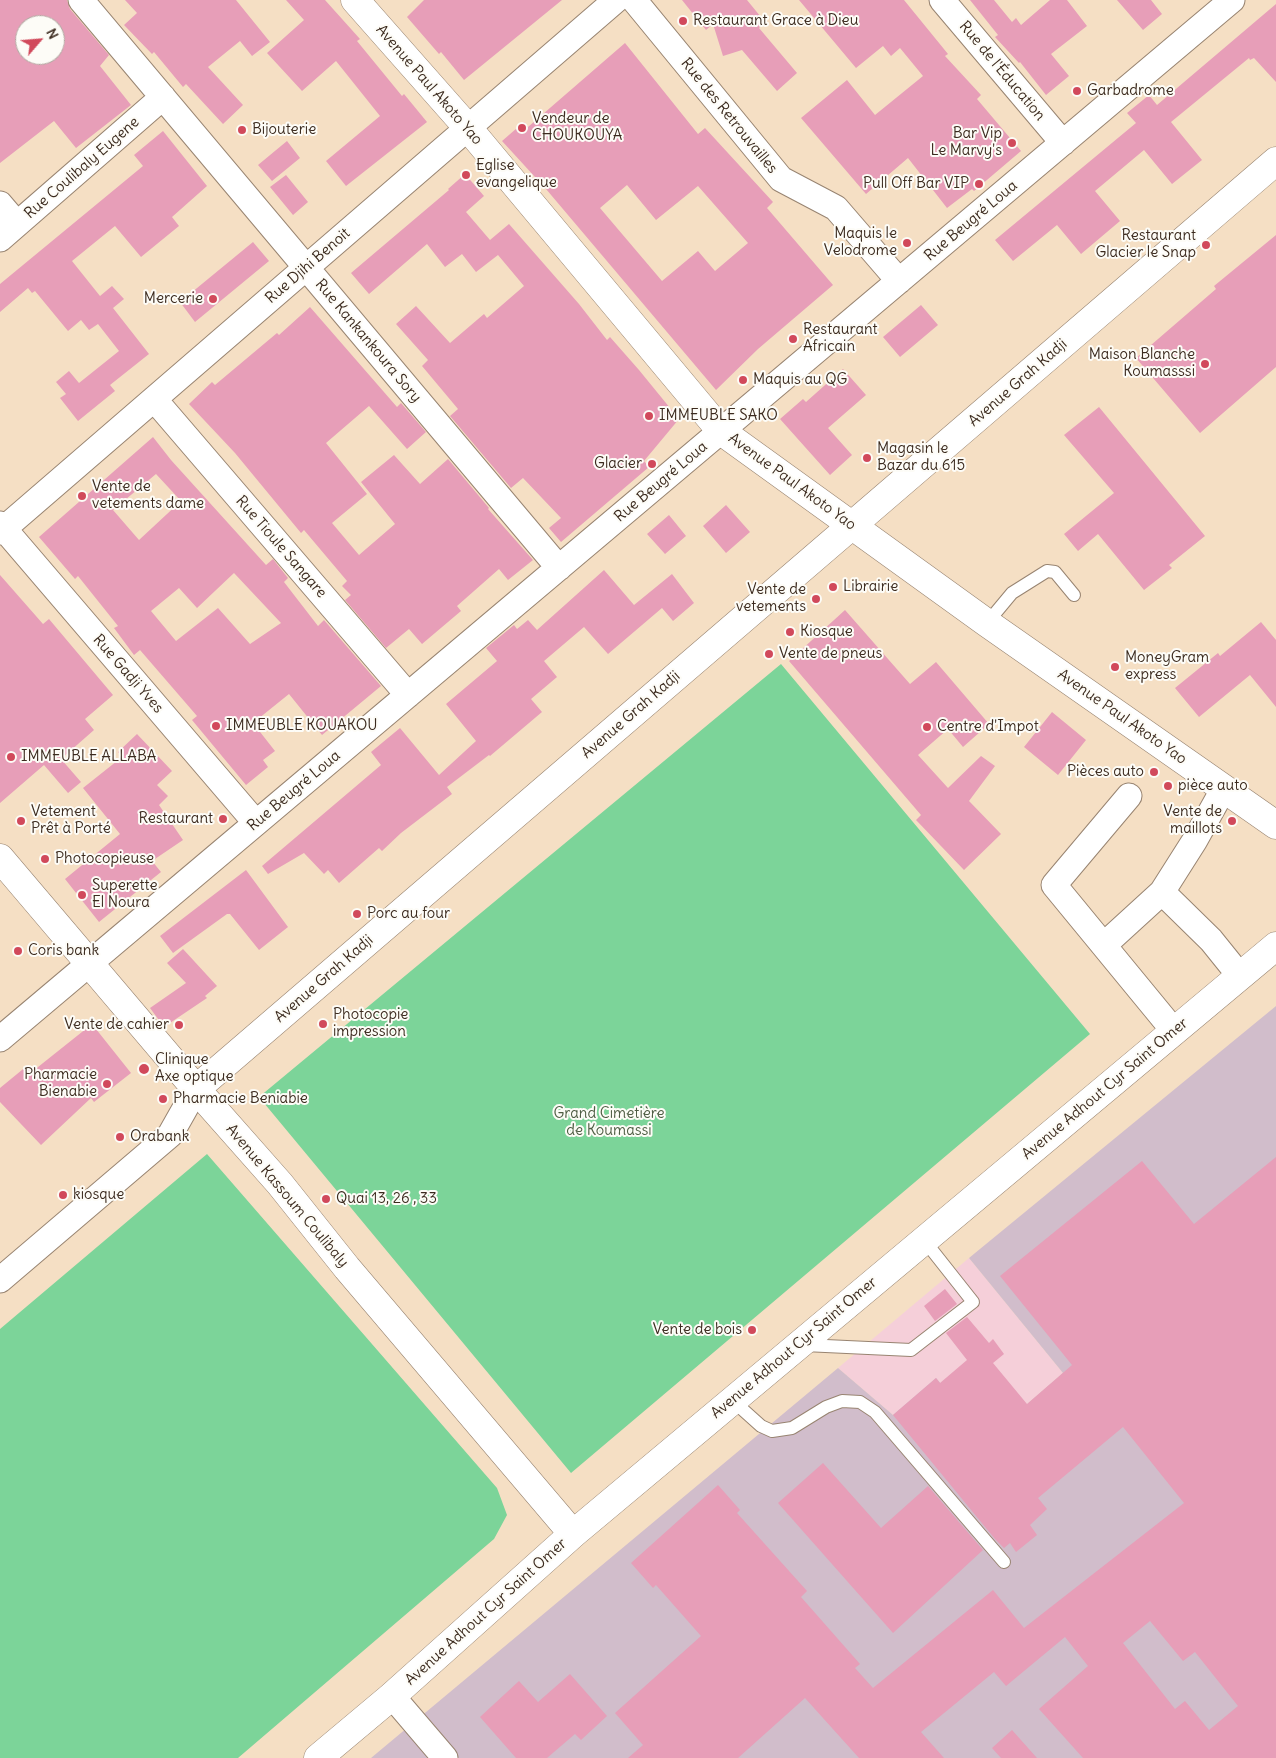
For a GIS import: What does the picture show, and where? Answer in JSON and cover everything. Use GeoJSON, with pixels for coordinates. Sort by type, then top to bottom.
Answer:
{"type":"FeatureCollection","features":[{"type":"Feature","properties":{"kind":"street","name":"Rue Kankankoura Sory"},"geometry":{"type":"LineString","coordinates":[[81,0],[559,568]]}},
{"type":"Feature","properties":{"kind":"street","name":"Avenue Paul Akoto Yao"},"geometry":{"type":"LineString","coordinates":[[355,0],[468,128],[721,431],[851,526],[1276,825]]}},
{"type":"Feature","properties":{"kind":"street","name":"Rue Djihi Benoit"},"geometry":{"type":"LineString","coordinates":[[1,528],[154,399],[616,0]]}},
{"type":"Feature","properties":{"kind":"street","name":"Rue des Retrouvailles"},"geometry":{"type":"LineString","coordinates":[[634,0],[781,180],[836,208],[899,281]]}},
{"type":"Feature","properties":{"kind":"street","name":"Rue de l'Éducation"},"geometry":{"type":"LineString","coordinates":[[942,0],[1063,143]]}},
{"type":"Feature","properties":{"kind":"street","name":"Rue Beugré Loua"},"geometry":{"type":"LineString","coordinates":[[0,1039],[1063,143],[1218,5]]}},
{"type":"Feature","properties":{"kind":"street","name":"Rue Coulibaly Eugene"},"geometry":{"type":"LineString","coordinates":[[8,231],[163,97]]}},
{"type":"Feature","properties":{"kind":"street","name":"Avenue Grah Kadji"},"geometry":{"type":"LineString","coordinates":[[0,1280],[170,1135],[196,1089],[1276,161]]}},
{"type":"Feature","properties":{"kind":"street"},"geometry":{"type":"LineString","coordinates":[[0,204],[8,231]]}},
{"type":"Feature","properties":{"kind":"street","name":"Rue Tioule Sangare"},"geometry":{"type":"LineString","coordinates":[[154,399],[408,695]]}},
{"type":"Feature","properties":{"kind":"street","name":"Rue Gadji Yves"},"geometry":{"type":"LineString","coordinates":[[1,528],[256,823]]}},
{"type":"Feature","properties":{"kind":"street"},"geometry":{"type":"LineString","coordinates":[[1104,945],[1162,892],[1195,840],[1224,788]]}},
{"type":"Feature","properties":{"kind":"street"},"geometry":{"type":"LineString","coordinates":[[1129,796],[1054,885],[1174,1031]]}},
{"type":"Feature","properties":{"kind":"street","name":"Avenue Kassoum Coulibaly"},"geometry":{"type":"LineString","coordinates":[[0,858],[196,1089],[280,1184],[347,1268],[573,1534]]}},
{"type":"Feature","properties":{"kind":"street"},"geometry":{"type":"LineString","coordinates":[[1162,892],[1212,940],[1240,976]]}},
{"type":"Feature","properties":{"kind":"street","name":"Avenue Adhout Cyr Saint Omer"},"geometry":{"type":"LineString","coordinates":[[318,1758],[392,1696],[573,1534],[1276,946]]}},
{"type":"Feature","properties":{"kind":"street"},"geometry":{"type":"LineString","coordinates":[[392,1696],[445,1758]]}},
{"type":"Feature","properties":{"kind":"lane"},"geometry":{"type":"LineString","coordinates":[[987,622],[1012,593],[1047,571],[1055,572],[1074,595]]}},
{"type":"Feature","properties":{"kind":"lane"},"geometry":{"type":"LineString","coordinates":[[799,1344],[911,1350],[973,1302],[924,1240]]}},
{"type":"Feature","properties":{"kind":"lane"},"geometry":{"type":"LineString","coordinates":[[732,1400],[761,1426],[772,1431],[792,1428],[826,1407],[842,1401],[860,1402],[875,1412],[1004,1562]]}},
{"type":"Feature","properties":{"kind":"shaded area"},"geometry":{"type":"Polygon","coordinates":[[[1276,1006],[1276,1758],[371,1758],[838,1368],[893,1415],[936,1378],[988,1438],[1063,1373],[969,1258],[1276,1006]]]}},
{"type":"Feature","properties":{"kind":"shaded area"},"geometry":{"type":"Polygon","coordinates":[[[969,1258],[1063,1373],[987,1439],[893,1415],[838,1368],[969,1258]]]}},
{"type":"Feature","properties":{"kind":"green space","name":"Grand Cimetière de Koumassi"},"geometry":{"type":"Polygon","coordinates":[[[781,664],[1090,1034],[571,1473],[259,1097],[781,664]]]}},
{"type":"Feature","properties":{"kind":"green space"},"geometry":{"type":"Polygon","coordinates":[[[207,1154],[497,1488],[507,1515],[494,1539],[238,1758],[0,1758],[0,1329],[207,1154]]]}},
{"type":"Feature","properties":{"kind":"building"},"geometry":{"type":"Polygon","coordinates":[[[0,0],[67,0],[70,9],[109,55],[100,66],[131,105],[76,148],[54,121],[0,163],[0,0]]]}},
{"type":"Feature","properties":{"kind":"building"},"geometry":{"type":"Polygon","coordinates":[[[125,0],[236,0],[270,42],[252,56],[240,41],[208,67],[243,105],[223,124],[186,84],[183,87],[154,52],[152,54],[124,25],[137,13],[125,0]]]}},
{"type":"Feature","properties":{"kind":"building"},"geometry":{"type":"Polygon","coordinates":[[[286,0],[325,0],[360,39],[357,41],[402,96],[404,94],[427,122],[346,186],[326,161],[380,116],[336,61],[302,91],[267,53],[304,20],[286,0]]]}},
{"type":"Feature","properties":{"kind":"building"},"geometry":{"type":"Polygon","coordinates":[[[424,0],[562,0],[464,80],[441,52],[439,54],[407,17],[424,0]]]}},
{"type":"Feature","properties":{"kind":"building"},"geometry":{"type":"Polygon","coordinates":[[[682,0],[747,0],[765,22],[759,28],[797,73],[777,91],[742,50],[723,56],[713,24],[706,30],[682,0]]]}},
{"type":"Feature","properties":{"kind":"building"},"geometry":{"type":"Polygon","coordinates":[[[799,0],[904,0],[948,54],[945,56],[981,95],[977,99],[1021,151],[974,191],[972,189],[947,208],[908,158],[866,194],[801,118],[847,80],[875,115],[923,76],[900,48],[891,56],[883,46],[856,68],[799,0]]]}},
{"type":"Feature","properties":{"kind":"building"},"geometry":{"type":"Polygon","coordinates":[[[970,0],[994,0],[1012,22],[1016,18],[1021,25],[1050,0],[1067,0],[1087,26],[1051,54],[1069,76],[1046,95],[1020,62],[995,37],[998,35],[970,0]]]}},
{"type":"Feature","properties":{"kind":"building"},"geometry":{"type":"Polygon","coordinates":[[[1117,0],[1151,0],[1162,14],[1143,30],[1117,0]]]}},
{"type":"Feature","properties":{"kind":"building"},"geometry":{"type":"Polygon","coordinates":[[[1276,4],[1276,82],[1254,58],[1250,60],[1249,58],[1171,122],[1202,160],[1172,184],[1144,150],[1095,191],[1120,221],[1081,254],[1057,225],[1013,261],[995,240],[1136,123],[1127,113],[1149,95],[1157,105],[1276,4]]]}},
{"type":"Feature","properties":{"kind":"building"},"geometry":{"type":"Polygon","coordinates":[[[625,43],[698,134],[705,128],[773,202],[767,208],[833,285],[758,349],[716,390],[546,189],[502,141],[524,122],[528,127],[625,43]],[[627,185],[600,208],[662,281],[698,251],[715,271],[748,243],[698,186],[656,220],[627,185]]]}},
{"type":"Feature","properties":{"kind":"building"},"geometry":{"type":"Polygon","coordinates":[[[163,131],[207,186],[172,217],[179,226],[141,257],[115,226],[72,261],[100,296],[112,286],[124,299],[113,308],[149,354],[110,385],[115,391],[78,421],[60,398],[66,394],[56,382],[69,371],[79,383],[119,351],[98,324],[89,330],[81,320],[68,331],[35,291],[32,293],[28,288],[0,312],[0,284],[143,166],[134,155],[163,131]]]}},
{"type":"Feature","properties":{"kind":"building"},"geometry":{"type":"Polygon","coordinates":[[[287,141],[300,158],[272,181],[258,165],[287,141]]]}},
{"type":"Feature","properties":{"kind":"building"},"geometry":{"type":"Polygon","coordinates":[[[465,174],[484,196],[466,212],[490,240],[509,224],[579,304],[607,340],[610,337],[679,419],[644,461],[649,467],[561,542],[549,528],[561,518],[523,478],[511,488],[450,416],[458,409],[422,366],[428,360],[396,324],[416,306],[450,343],[484,314],[487,318],[524,286],[498,255],[476,272],[462,254],[445,267],[427,244],[369,294],[351,273],[449,190],[465,174]]]}},
{"type":"Feature","properties":{"kind":"building"},"geometry":{"type":"Polygon","coordinates":[[[286,175],[308,202],[293,215],[270,187],[286,175]]]}},
{"type":"Feature","properties":{"kind":"building","name":"Maison Blanche Koumasssi"},"geometry":{"type":"Polygon","coordinates":[[[1276,235],[1276,367],[1200,433],[1136,358],[1216,289],[1214,286],[1276,235]]]}},
{"type":"Feature","properties":{"kind":"building"},"geometry":{"type":"Polygon","coordinates":[[[253,242],[269,261],[195,322],[180,302],[253,242]]]}},
{"type":"Feature","properties":{"kind":"building"},"geometry":{"type":"Polygon","coordinates":[[[921,305],[938,325],[900,357],[883,337],[921,305]]]}},
{"type":"Feature","properties":{"kind":"building"},"geometry":{"type":"Polygon","coordinates":[[[310,307],[397,407],[401,403],[426,432],[407,449],[369,406],[326,443],[367,494],[332,523],[359,555],[395,524],[361,482],[394,455],[420,484],[448,459],[488,509],[533,560],[508,580],[499,569],[457,606],[461,611],[422,644],[409,629],[386,648],[345,600],[351,595],[342,586],[347,581],[304,530],[301,533],[235,453],[189,404],[212,382],[215,385],[277,333],[279,335],[310,307]]]}},
{"type":"Feature","properties":{"kind":"building"},"geometry":{"type":"Polygon","coordinates":[[[843,369],[866,395],[828,428],[852,455],[830,475],[780,419],[803,399],[806,402],[843,369]]]}},
{"type":"Feature","properties":{"kind":"building"},"geometry":{"type":"Polygon","coordinates":[[[1099,407],[1205,536],[1169,565],[1172,568],[1144,590],[1098,534],[1078,551],[1064,534],[1114,493],[1064,435],[1099,407]]]}},
{"type":"Feature","properties":{"kind":"building"},"geometry":{"type":"Polygon","coordinates":[[[153,437],[171,460],[266,565],[273,559],[288,578],[284,582],[318,626],[324,620],[381,686],[322,735],[289,694],[253,723],[275,751],[263,760],[268,767],[246,785],[192,720],[197,716],[140,650],[134,655],[114,628],[118,626],[78,576],[75,579],[39,537],[153,437]],[[156,474],[113,510],[139,540],[181,501],[156,474]],[[234,573],[197,608],[179,588],[151,611],[176,641],[218,608],[250,644],[281,623],[234,573]]]}},
{"type":"Feature","properties":{"kind":"building"},"geometry":{"type":"Polygon","coordinates":[[[726,505],[750,532],[726,553],[703,526],[726,505]]]}},
{"type":"Feature","properties":{"kind":"building"},"geometry":{"type":"Polygon","coordinates":[[[669,515],[686,536],[665,554],[647,534],[669,515]]]}},
{"type":"Feature","properties":{"kind":"building"},"geometry":{"type":"Polygon","coordinates":[[[604,570],[634,605],[672,574],[694,603],[673,621],[662,608],[608,654],[584,627],[544,661],[557,677],[531,699],[542,712],[490,756],[447,787],[452,794],[401,833],[382,851],[379,848],[339,883],[328,870],[324,874],[304,853],[268,874],[262,866],[381,765],[371,752],[400,728],[439,775],[476,741],[446,704],[497,661],[486,648],[514,625],[517,629],[528,620],[537,630],[604,570]]]}},
{"type":"Feature","properties":{"kind":"building"},"geometry":{"type":"Polygon","coordinates":[[[0,575],[43,624],[49,619],[113,695],[85,719],[94,730],[61,759],[81,782],[68,793],[44,765],[0,803],[0,575]]]}},
{"type":"Feature","properties":{"kind":"building"},"geometry":{"type":"Polygon","coordinates":[[[845,610],[910,684],[936,662],[989,724],[963,747],[948,729],[918,755],[948,788],[981,756],[995,766],[969,801],[1001,834],[964,870],[916,820],[921,815],[789,661],[845,610]]]}},
{"type":"Feature","properties":{"kind":"building"},"geometry":{"type":"Polygon","coordinates":[[[1261,622],[1276,640],[1276,707],[1250,675],[1199,717],[1175,688],[1218,653],[1220,656],[1261,622]]]}},
{"type":"Feature","properties":{"kind":"building"},"geometry":{"type":"Polygon","coordinates":[[[1052,712],[1086,740],[1058,775],[1024,747],[1052,712]]]}},
{"type":"Feature","properties":{"kind":"building"},"geometry":{"type":"Polygon","coordinates":[[[137,734],[172,771],[157,785],[168,796],[159,805],[183,840],[152,861],[161,872],[99,922],[65,879],[120,834],[83,788],[122,757],[118,752],[137,734]]]}},
{"type":"Feature","properties":{"kind":"building"},"geometry":{"type":"Polygon","coordinates":[[[246,870],[288,927],[259,950],[230,914],[227,914],[173,953],[160,936],[246,870]]]}},
{"type":"Feature","properties":{"kind":"building"},"geometry":{"type":"Polygon","coordinates":[[[183,949],[217,986],[205,996],[207,998],[164,1027],[150,1008],[186,983],[167,963],[183,949]]]}},
{"type":"Feature","properties":{"kind":"building"},"geometry":{"type":"Polygon","coordinates":[[[92,1024],[131,1073],[94,1102],[91,1098],[41,1145],[0,1102],[0,1088],[28,1065],[33,1071],[92,1024]]]}},
{"type":"Feature","properties":{"kind":"building"},"geometry":{"type":"Polygon","coordinates":[[[1276,1157],[1276,1758],[1083,1758],[1039,1709],[1088,1666],[1065,1637],[1006,1686],[994,1672],[921,1732],[944,1758],[859,1758],[805,1698],[738,1758],[628,1758],[643,1745],[615,1713],[701,1636],[656,1585],[653,1588],[631,1563],[718,1485],[740,1510],[737,1513],[807,1591],[801,1597],[860,1664],[855,1668],[873,1688],[993,1590],[1024,1628],[1184,1503],[1123,1427],[1038,1498],[1047,1509],[1030,1525],[1037,1535],[1016,1552],[1010,1543],[1004,1548],[995,1539],[893,1415],[936,1378],[940,1383],[967,1360],[946,1333],[967,1317],[989,1343],[993,1339],[1004,1354],[993,1363],[1027,1404],[1072,1365],[1000,1276],[1142,1161],[1194,1224],[1276,1157]],[[1150,1621],[1123,1643],[1175,1709],[1185,1701],[1209,1730],[1238,1706],[1195,1652],[1183,1661],[1150,1621]]]}},
{"type":"Feature","properties":{"kind":"building"},"geometry":{"type":"Polygon","coordinates":[[[945,1289],[957,1304],[935,1321],[924,1306],[945,1289]]]}},
{"type":"Feature","properties":{"kind":"building"},"geometry":{"type":"Polygon","coordinates":[[[823,1463],[881,1528],[928,1486],[983,1550],[893,1633],[778,1503],[823,1463]]]}},
{"type":"Feature","properties":{"kind":"building"},"geometry":{"type":"Polygon","coordinates":[[[570,1674],[607,1716],[581,1740],[575,1734],[547,1758],[516,1758],[480,1717],[519,1681],[538,1702],[570,1674]]]}},
{"type":"Feature","properties":{"kind":"building"},"geometry":{"type":"Polygon","coordinates":[[[1012,1730],[1037,1758],[1001,1758],[992,1748],[1012,1730]]]}},
{"type":"Feature","properties":{"kind":"place","name":"Restaurant Grace à Dieu"},"geometry":{"type":"Point","coordinates":[683,21]}},
{"type":"Feature","properties":{"kind":"place","name":"Garbadrome"},"geometry":{"type":"Point","coordinates":[1077,91]}},
{"type":"Feature","properties":{"kind":"place","name":"Vendeur de CHOUKOUYA"},"geometry":{"type":"Point","coordinates":[522,128]}},
{"type":"Feature","properties":{"kind":"place","name":"Bijouterie"},"geometry":{"type":"Point","coordinates":[242,130]}},
{"type":"Feature","properties":{"kind":"place","name":"Bar Vip Le Marvy's"},"geometry":{"type":"Point","coordinates":[1012,143]}},
{"type":"Feature","properties":{"kind":"place","name":"Eglise evangelique"},"geometry":{"type":"Point","coordinates":[466,175]}},
{"type":"Feature","properties":{"kind":"place","name":"Pull Off Bar VIP"},"geometry":{"type":"Point","coordinates":[979,184]}},
{"type":"Feature","properties":{"kind":"place","name":"Maquis le Velodrome"},"geometry":{"type":"Point","coordinates":[907,243]}},
{"type":"Feature","properties":{"kind":"place","name":"Restaurant Glacier le Snap"},"geometry":{"type":"Point","coordinates":[1206,245]}},
{"type":"Feature","properties":{"kind":"place","name":"Mercerie"},"geometry":{"type":"Point","coordinates":[213,299]}},
{"type":"Feature","properties":{"kind":"place","name":"Restaurant Africain"},"geometry":{"type":"Point","coordinates":[793,339]}},
{"type":"Feature","properties":{"kind":"place","name":"Maison Blanche Koumasssi"},"geometry":{"type":"Point","coordinates":[1205,364]}},
{"type":"Feature","properties":{"kind":"place","name":"Maquis au QG"},"geometry":{"type":"Point","coordinates":[743,380]}},
{"type":"Feature","properties":{"kind":"place","name":"IMMEUBLE SAKO"},"geometry":{"type":"Point","coordinates":[649,416]}},
{"type":"Feature","properties":{"kind":"place","name":"Magasin le Bazar du 615"},"geometry":{"type":"Point","coordinates":[867,458]}},
{"type":"Feature","properties":{"kind":"place","name":"Glacier"},"geometry":{"type":"Point","coordinates":[652,464]}},
{"type":"Feature","properties":{"kind":"place","name":"Vente de vetements dame"},"geometry":{"type":"Point","coordinates":[82,496]}},
{"type":"Feature","properties":{"kind":"place","name":"Librairie"},"geometry":{"type":"Point","coordinates":[833,587]}},
{"type":"Feature","properties":{"kind":"place","name":"Vente de vetements"},"geometry":{"type":"Point","coordinates":[816,599]}},
{"type":"Feature","properties":{"kind":"place","name":"Kiosque"},"geometry":{"type":"Point","coordinates":[790,632]}},
{"type":"Feature","properties":{"kind":"place","name":"Vente de pneus"},"geometry":{"type":"Point","coordinates":[769,654]}},
{"type":"Feature","properties":{"kind":"place","name":"MoneyGram express"},"geometry":{"type":"Point","coordinates":[1115,667]}},
{"type":"Feature","properties":{"kind":"place","name":"IMMEUBLE KOUAKOU"},"geometry":{"type":"Point","coordinates":[216,726]}},
{"type":"Feature","properties":{"kind":"place","name":"Centre d'Impot"},"geometry":{"type":"Point","coordinates":[927,727]}},
{"type":"Feature","properties":{"kind":"place","name":"IMMEUBLE ALLABA"},"geometry":{"type":"Point","coordinates":[11,757]}},
{"type":"Feature","properties":{"kind":"place","name":"Pièces auto"},"geometry":{"type":"Point","coordinates":[1154,772]}},
{"type":"Feature","properties":{"kind":"place","name":"pièce auto"},"geometry":{"type":"Point","coordinates":[1168,786]}},
{"type":"Feature","properties":{"kind":"place","name":"Restaurant"},"geometry":{"type":"Point","coordinates":[223,819]}},
{"type":"Feature","properties":{"kind":"place","name":"Vetement Prêt à Porté"},"geometry":{"type":"Point","coordinates":[21,821]}},
{"type":"Feature","properties":{"kind":"place","name":"Vente de maillots"},"geometry":{"type":"Point","coordinates":[1232,821]}},
{"type":"Feature","properties":{"kind":"place","name":"Photocopieuse"},"geometry":{"type":"Point","coordinates":[45,859]}},
{"type":"Feature","properties":{"kind":"place","name":"Superette El Noura"},"geometry":{"type":"Point","coordinates":[82,895]}},
{"type":"Feature","properties":{"kind":"place","name":"Porc au four"},"geometry":{"type":"Point","coordinates":[357,914]}},
{"type":"Feature","properties":{"kind":"place","name":"Coris bank"},"geometry":{"type":"Point","coordinates":[18,951]}},
{"type":"Feature","properties":{"kind":"place","name":"Photocopie impression"},"geometry":{"type":"Point","coordinates":[323,1024]}},
{"type":"Feature","properties":{"kind":"place","name":"Vente de cahier"},"geometry":{"type":"Point","coordinates":[179,1025]}},
{"type":"Feature","properties":{"kind":"place","name":"Clinique Axe optique"},"geometry":{"type":"Point","coordinates":[144,1069]}},
{"type":"Feature","properties":{"kind":"place","name":"Pharmacie Bienabie"},"geometry":{"type":"Point","coordinates":[107,1084]}},
{"type":"Feature","properties":{"kind":"place","name":"Pharmacie Beniabie"},"geometry":{"type":"Point","coordinates":[163,1099]}},
{"type":"Feature","properties":{"kind":"place","name":"Orabank"},"geometry":{"type":"Point","coordinates":[120,1137]}},
{"type":"Feature","properties":{"kind":"place","name":"kiosque"},"geometry":{"type":"Point","coordinates":[63,1195]}},
{"type":"Feature","properties":{"kind":"place","name":"Quai 13, 26 , 33"},"geometry":{"type":"Point","coordinates":[326,1199]}},
{"type":"Feature","properties":{"kind":"place","name":"Vente de bois"},"geometry":{"type":"Point","coordinates":[752,1330]}}]}
